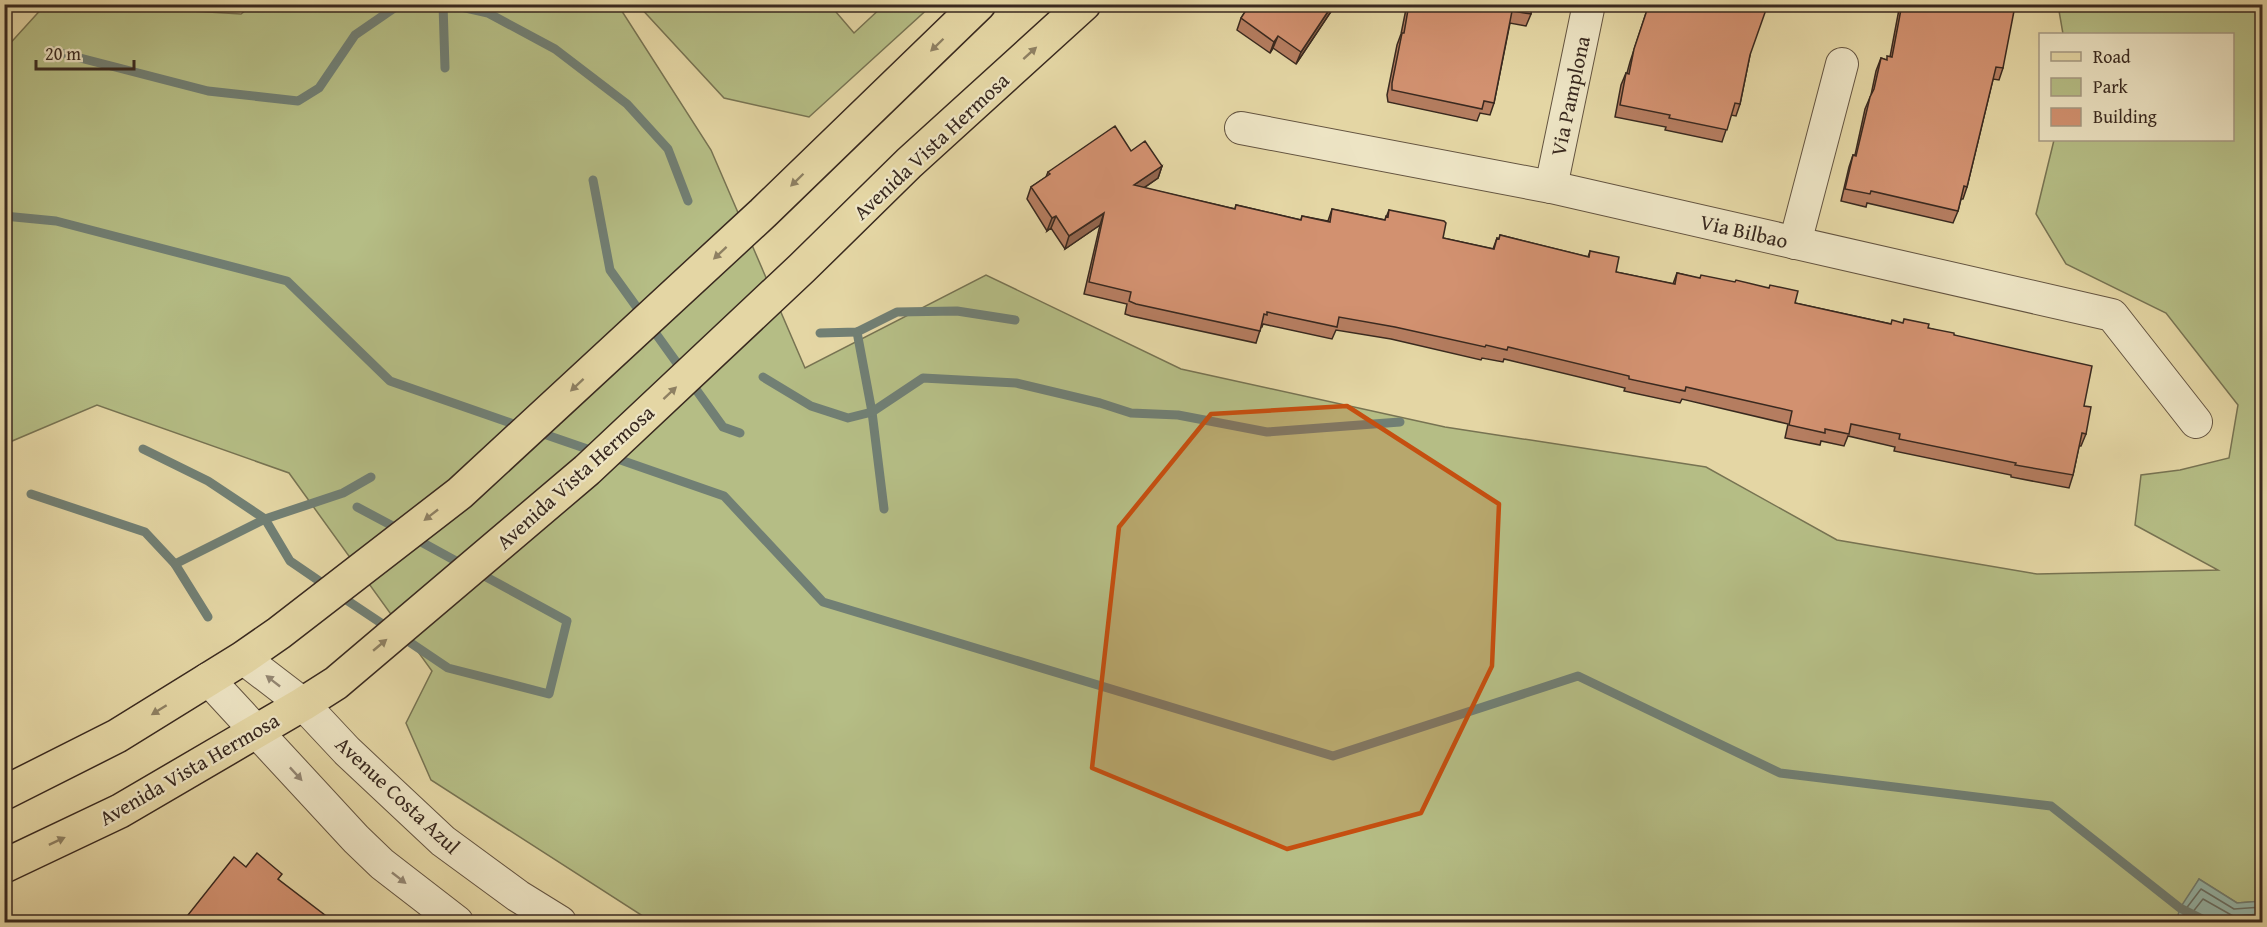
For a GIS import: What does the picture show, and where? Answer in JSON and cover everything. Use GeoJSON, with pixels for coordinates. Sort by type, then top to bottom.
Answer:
{"type":"FeatureCollection","features":[{"type":"Feature","properties":{"kind":"main road"},"geometry":{"type":"LineString","coordinates":[[4,793],[117,736],[243,658],[279,633],[460,493],[763,213],[979,4]]}},
{"type":"Feature","properties":{"kind":"main road","name":"Avenida Vista Hermosa"},"geometry":{"type":"LineString","coordinates":[[4,866],[120,811],[336,683],[587,470],[802,268],[909,163],[1084,4]]}},
{"type":"Feature","properties":{"kind":"street","name":"Via Pamplona"},"geometry":{"type":"LineString","coordinates":[[1551,187],[1589,4]]}},
{"type":"Feature","properties":{"kind":"street"},"geometry":{"type":"LineString","coordinates":[[1796,243],[1842,64]]}},
{"type":"Feature","properties":{"kind":"street","name":"Via Bilbao"},"geometry":{"type":"LineString","coordinates":[[1241,128],[1551,187],[2112,315],[2196,422]]}},
{"type":"Feature","properties":{"kind":"street","name":"Avenue Costa Azul"},"geometry":{"type":"LineString","coordinates":[[243,658],[303,704],[347,751],[442,841],[518,896],[560,922]]}},
{"type":"Feature","properties":{"kind":"street"},"geometry":{"type":"LineString","coordinates":[[208,679],[375,858],[457,922]]}},
{"type":"Feature","properties":{"kind":"highlighted area"},"geometry":{"type":"Polygon","coordinates":[[[1347,406],[1499,504],[1492,666],[1421,813],[1287,849],[1092,768],[1119,527],[1211,414],[1347,406]]]}},
{"type":"Feature","properties":{"kind":"green space"},"geometry":{"type":"Polygon","coordinates":[[[254,4],[618,5],[711,150],[805,368],[986,275],[1181,369],[1445,427],[1706,467],[1837,540],[2037,574],[2218,570],[2135,525],[2141,475],[2180,470],[2229,458],[2238,405],[2166,313],[2066,264],[2036,214],[2054,141],[2234,141],[2234,33],[2063,33],[2058,5],[2262,5],[2262,901],[2237,903],[2199,879],[2176,922],[652,922],[431,780],[406,723],[432,671],[289,473],[97,405],[5,444],[5,49],[45,5],[91,5],[241,14],[254,4]]]}},
{"type":"Feature","properties":{"kind":"green space"},"geometry":{"type":"Polygon","coordinates":[[[638,5],[830,5],[854,33],[884,5],[932,5],[809,117],[724,98],[638,5]]]}},
{"type":"Feature","properties":{"kind":"water"},"geometry":{"type":"Polygon","coordinates":[[[2199,879],[2237,903],[2262,901],[2262,922],[2176,922],[2180,908],[2199,879]]]}},
{"type":"Feature","properties":{"kind":"building"},"geometry":{"type":"Polygon","coordinates":[[[1250,4],[1333,4],[1301,52],[1278,36],[1274,42],[1241,18],[1250,4]]]}},
{"type":"Feature","properties":{"kind":"building"},"geometry":{"type":"Polygon","coordinates":[[[1409,4],[1532,4],[1531,14],[1512,11],[1494,103],[1484,101],[1482,109],[1392,90],[1409,4]]]}},
{"type":"Feature","properties":{"kind":"building"},"geometry":{"type":"Polygon","coordinates":[[[1649,4],[1768,4],[1750,55],[1740,104],[1735,103],[1727,130],[1620,105],[1626,73],[1629,74],[1634,49],[1649,4]]]}},
{"type":"Feature","properties":{"kind":"building"},"geometry":{"type":"Polygon","coordinates":[[[1902,4],[1993,4],[2014,11],[2003,68],[1996,67],[1967,187],[1964,186],[1958,211],[1871,191],[1870,194],[1845,189],[1853,155],[1856,156],[1881,58],[1887,60],[1887,56],[1892,57],[1902,4]]]}},
{"type":"Feature","properties":{"kind":"building"},"geometry":{"type":"Polygon","coordinates":[[[1115,126],[1131,151],[1145,141],[1162,166],[1134,185],[1235,209],[1236,205],[1301,220],[1302,216],[1330,222],[1332,209],[1385,220],[1389,210],[1444,221],[1446,223],[1443,238],[1494,249],[1500,235],[1589,257],[1590,251],[1619,257],[1616,272],[1675,284],[1677,273],[1700,278],[1701,275],[1735,282],[1736,280],[1769,288],[1770,285],[1798,291],[1795,303],[1891,324],[1892,320],[1903,323],[1904,319],[1929,324],[1928,328],[1954,333],[1954,335],[2092,366],[2084,406],[2091,407],[2086,434],[2082,433],[2073,475],[2015,465],[2016,463],[1899,439],[1900,434],[1851,424],[1849,434],[1825,429],[1825,433],[1789,425],[1792,411],[1686,387],[1685,391],[1629,379],[1629,376],[1508,347],[1507,350],[1486,345],[1485,347],[1339,317],[1337,327],[1267,312],[1267,315],[1264,314],[1260,331],[1136,304],[1129,301],[1131,292],[1089,282],[1104,213],[1069,236],[1056,216],[1052,218],[1031,187],[1050,174],[1048,172],[1115,126]]]}},
{"type":"Feature","properties":{"kind":"building"},"geometry":{"type":"Polygon","coordinates":[[[257,853],[282,874],[278,879],[334,922],[187,922],[184,920],[234,857],[246,867],[257,853]]]}},
{"type":"Feature","properties":{"kind":"waterway"},"geometry":{"type":"LineString","coordinates":[[53,51],[208,91],[298,101],[319,88],[355,35],[400,4]]}},
{"type":"Feature","properties":{"kind":"waterway"},"geometry":{"type":"LineString","coordinates":[[443,4],[445,68]]}},
{"type":"Feature","properties":{"kind":"waterway"},"geometry":{"type":"LineString","coordinates":[[448,4],[488,13],[555,49],[627,104],[668,149],[688,201]]}},
{"type":"Feature","properties":{"kind":"waterway"},"geometry":{"type":"LineString","coordinates":[[593,180],[610,270],[723,427],[740,433]]}},
{"type":"Feature","properties":{"kind":"waterway"},"geometry":{"type":"LineString","coordinates":[[4,216],[56,221],[287,281],[390,381],[522,427]]}},
{"type":"Feature","properties":{"kind":"waterway"},"geometry":{"type":"LineString","coordinates":[[820,333],[857,332],[897,312],[957,311],[1015,320]]}},
{"type":"Feature","properties":{"kind":"waterway"},"geometry":{"type":"LineString","coordinates":[[857,332],[872,412],[884,509]]}},
{"type":"Feature","properties":{"kind":"waterway"},"geometry":{"type":"LineString","coordinates":[[763,377],[811,406],[848,418],[872,412],[923,378],[1016,383],[1100,403],[1131,413],[1178,415],[1267,432],[1400,422]]}},
{"type":"Feature","properties":{"kind":"waterway"},"geometry":{"type":"LineString","coordinates":[[535,431],[596,452]]}},
{"type":"Feature","properties":{"kind":"waterway"},"geometry":{"type":"LineString","coordinates":[[143,449],[208,481],[265,519],[290,561],[328,587]]}},
{"type":"Feature","properties":{"kind":"waterway"},"geometry":{"type":"LineString","coordinates":[[612,457],[724,496],[823,602],[1333,756],[1578,676],[1780,773],[2051,806],[2180,908],[2208,922]]}},
{"type":"Feature","properties":{"kind":"waterway"},"geometry":{"type":"LineString","coordinates":[[175,564],[265,519],[343,493],[371,477]]}},
{"type":"Feature","properties":{"kind":"waterway"},"geometry":{"type":"LineString","coordinates":[[31,494],[145,532],[175,564],[208,617]]}},
{"type":"Feature","properties":{"kind":"waterway"},"geometry":{"type":"LineString","coordinates":[[357,507],[402,531]]}},
{"type":"Feature","properties":{"kind":"waterway"},"geometry":{"type":"LineString","coordinates":[[414,538],[465,566]]}},
{"type":"Feature","properties":{"kind":"waterway"},"geometry":{"type":"LineString","coordinates":[[402,637],[448,668],[549,694],[567,621],[477,572]]}},
{"type":"Feature","properties":{"kind":"waterway"},"geometry":{"type":"LineString","coordinates":[[339,595],[390,629]]}}]}
